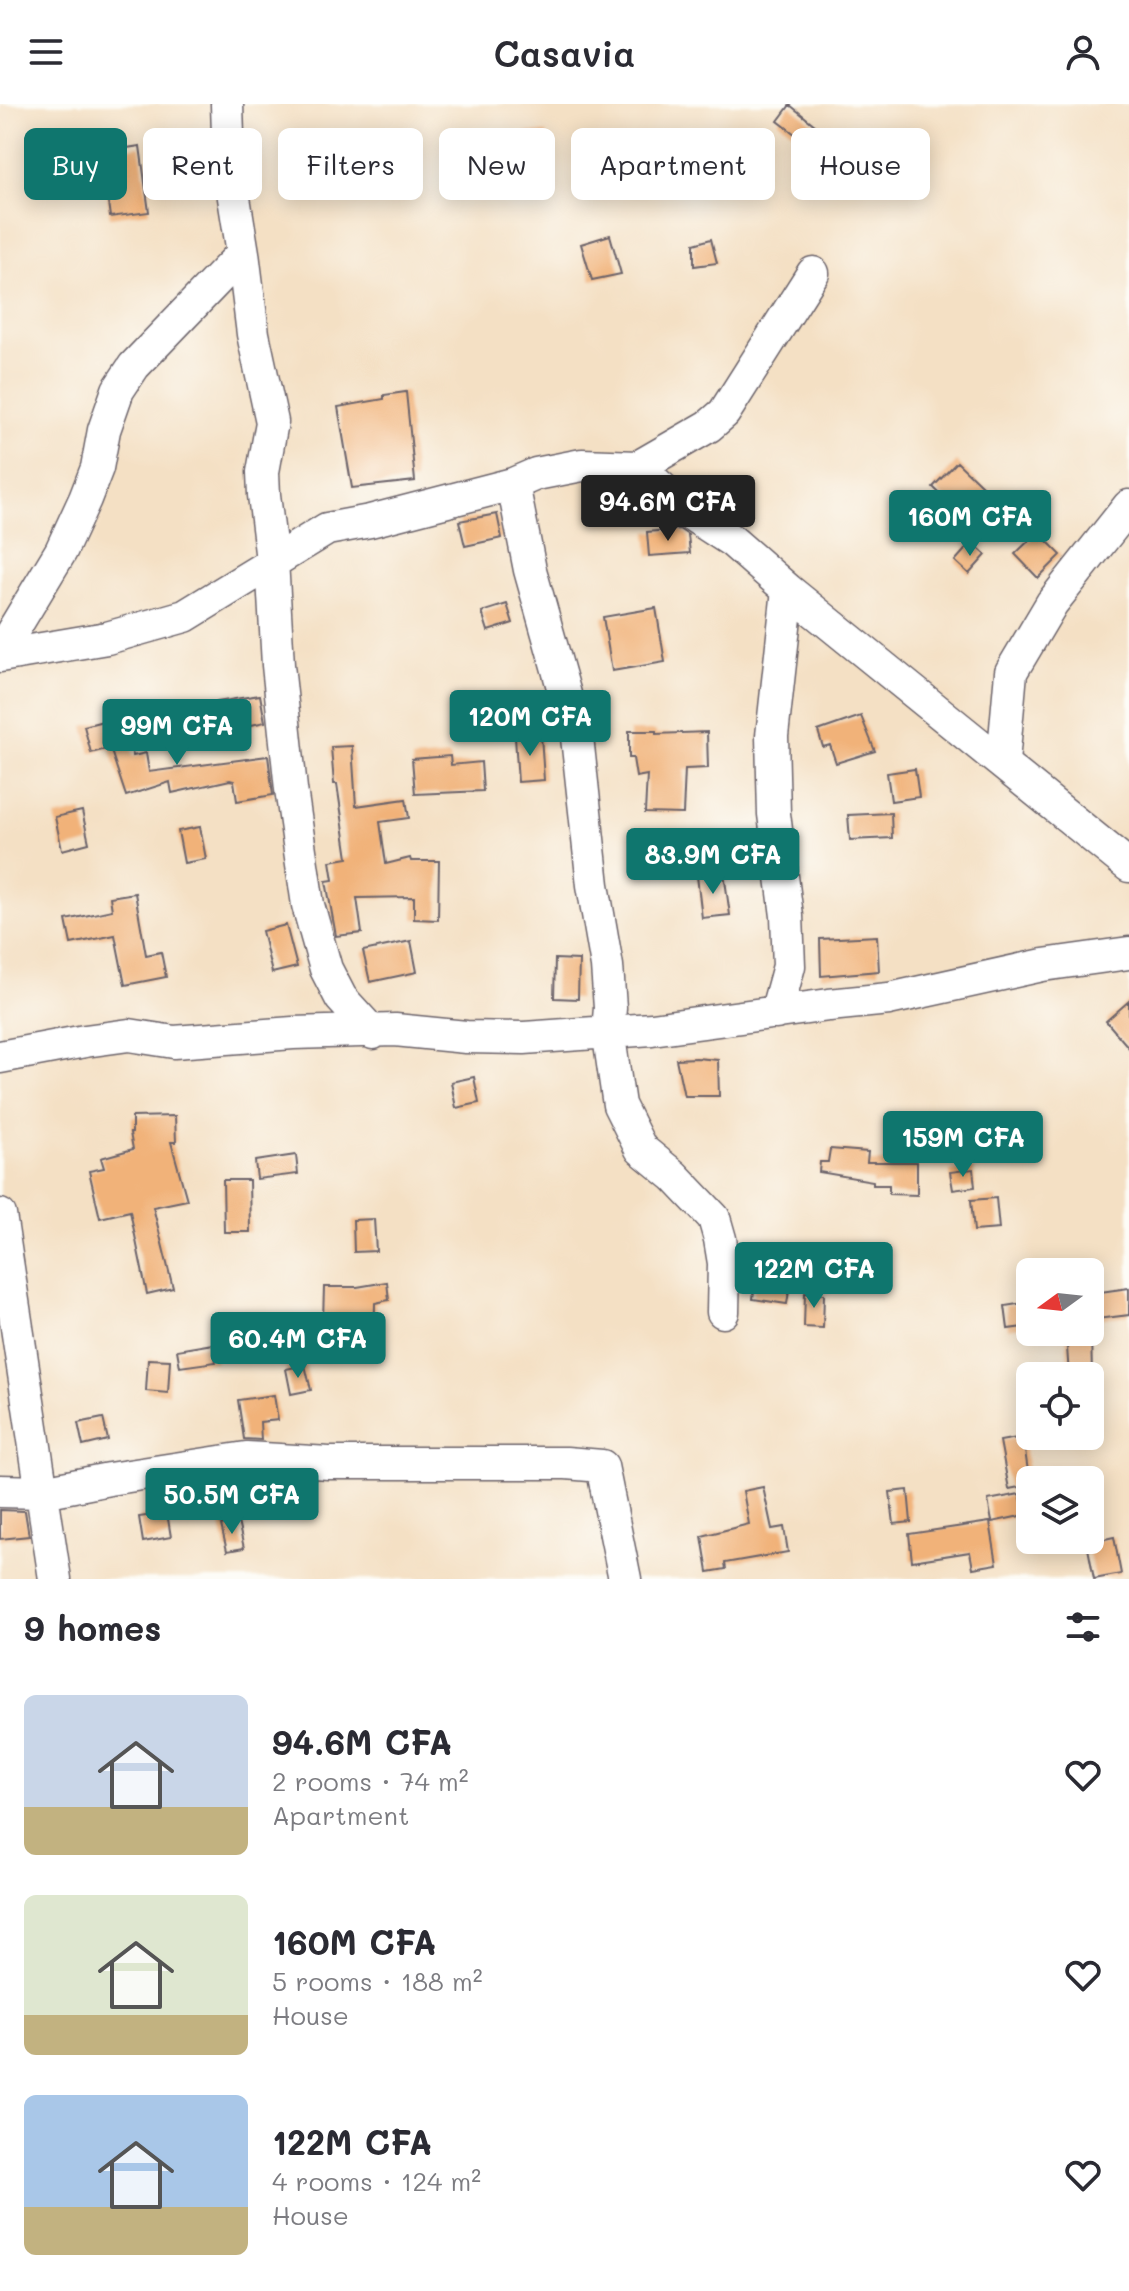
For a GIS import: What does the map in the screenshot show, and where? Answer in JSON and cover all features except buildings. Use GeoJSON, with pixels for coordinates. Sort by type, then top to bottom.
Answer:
{"type":"FeatureCollection","features":[{"type":"Feature","properties":{"kind":"street"},"geometry":{"type":"LineString","coordinates":[[227,104],[229,167],[253,334],[272,422],[263,472],[278,665],[291,789],[308,905],[326,969],[341,998],[373,1033]]}},
{"type":"Feature","properties":{"kind":"street"},"geometry":{"type":"LineString","coordinates":[[0,654],[61,551],[85,499],[97,468],[104,430],[118,390],[134,366],[243,253]]}},
{"type":"Feature","properties":{"kind":"street"},"geometry":{"type":"LineString","coordinates":[[0,654],[107,638],[185,616],[327,529],[513,484],[536,474],[582,465],[638,467],[709,426],[724,413],[813,273]]}},
{"type":"Feature","properties":{"kind":"street"},"geometry":{"type":"LineString","coordinates":[[638,467],[692,515],[732,541],[788,590],[1003,762],[1116,837],[1129,866]]}},
{"type":"Feature","properties":{"kind":"street"},"geometry":{"type":"LineString","coordinates":[[513,484],[530,570],[577,737],[593,885],[607,966],[608,1030],[619,1105],[641,1149],[674,1176],[714,1218],[724,1263],[723,1312]]}},
{"type":"Feature","properties":{"kind":"street"},"geometry":{"type":"LineString","coordinates":[[1003,762],[1011,672],[1052,603],[1129,506]]}},
{"type":"Feature","properties":{"kind":"street"},"geometry":{"type":"LineString","coordinates":[[776,1013],[789,966],[787,916],[774,814],[772,736],[788,590]]}},
{"type":"Feature","properties":{"kind":"street"},"geometry":{"type":"LineString","coordinates":[[0,1057],[129,1035],[174,1042],[293,1033],[403,1031],[524,1038],[681,1026],[889,999],[1043,965],[1129,953]]}},
{"type":"Feature","properties":{"kind":"street"},"geometry":{"type":"LineString","coordinates":[[0,1215],[55,1579]]}},
{"type":"Feature","properties":{"kind":"street"},"geometry":{"type":"LineString","coordinates":[[0,1491],[43,1492],[246,1458],[329,1463],[566,1463],[602,1466],[625,1579]]}}]}
